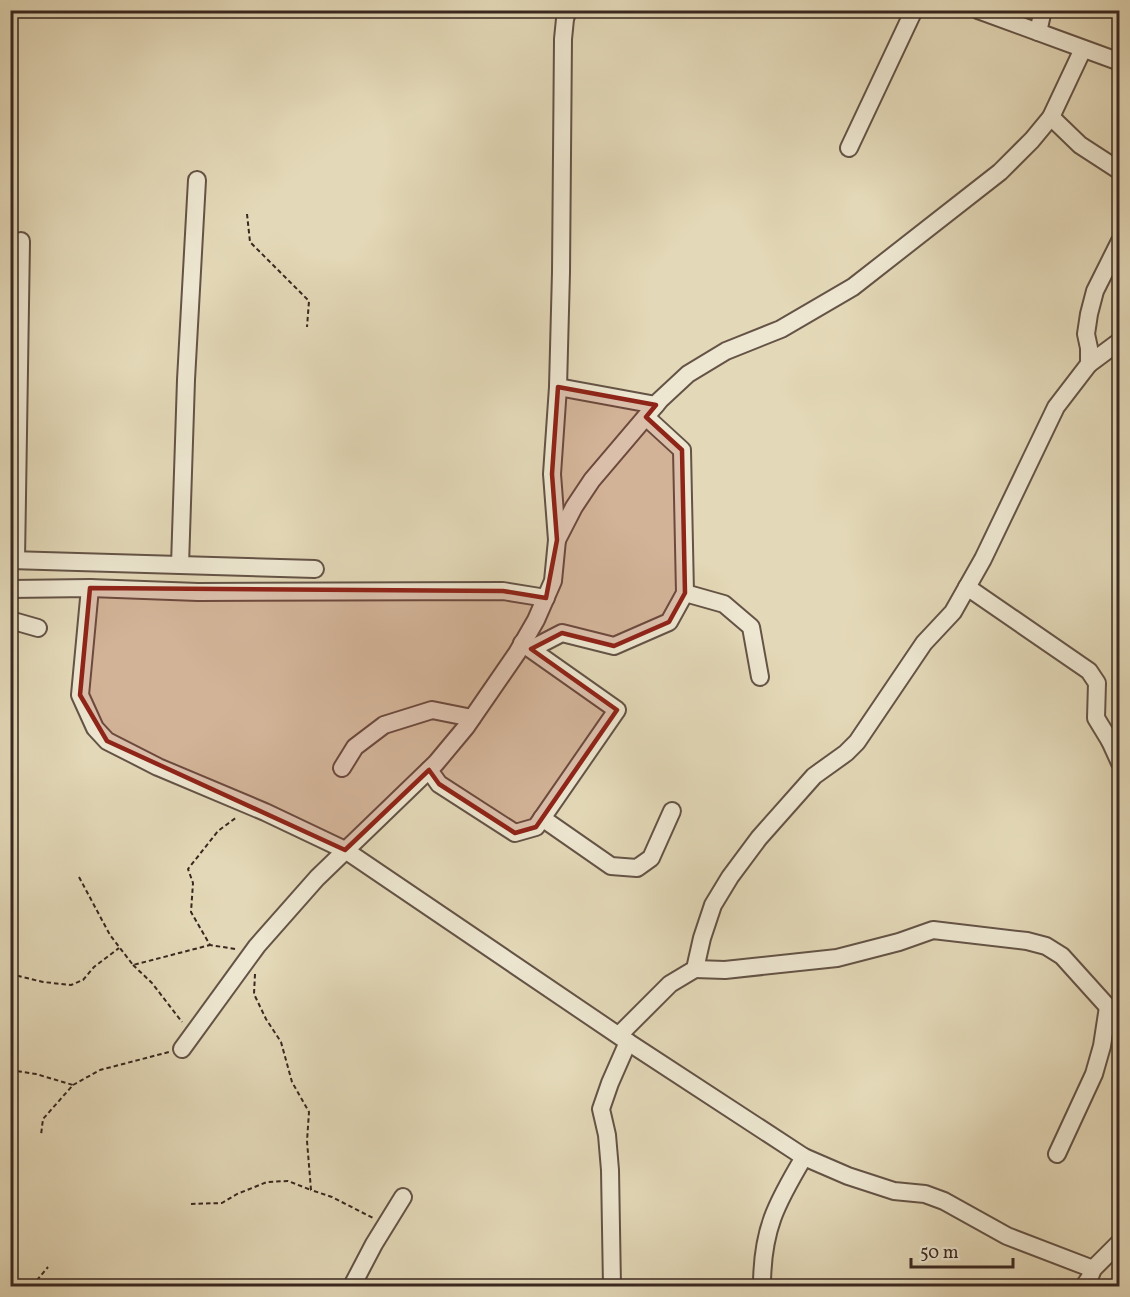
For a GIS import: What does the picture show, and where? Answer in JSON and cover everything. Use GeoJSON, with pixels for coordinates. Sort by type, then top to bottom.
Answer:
{"type":"FeatureCollection","features":[{"type":"Feature","properties":{"kind":"street"},"geometry":{"type":"LineString","coordinates":[[182,1049],[253,951],[317,878],[429,770],[472,718],[527,646],[553,581],[557,540],[552,474],[558,387],[563,39],[568,10]]}},
{"type":"Feature","properties":{"kind":"street"},"geometry":{"type":"LineString","coordinates":[[849,148],[914,10]]}},
{"type":"Feature","properties":{"kind":"street"},"geometry":{"type":"LineString","coordinates":[[978,10],[1119,62]]}},
{"type":"Feature","properties":{"kind":"street"},"geometry":{"type":"LineString","coordinates":[[1038,32],[1043,10]]}},
{"type":"Feature","properties":{"kind":"street"},"geometry":{"type":"LineString","coordinates":[[557,540],[574,507],[592,480],[651,411],[688,374],[726,351],[781,329],[853,287],[1000,172],[1051,117],[1083,50]]}},
{"type":"Feature","properties":{"kind":"street"},"geometry":{"type":"LineString","coordinates":[[1051,117],[1080,145],[1119,171]]}},
{"type":"Feature","properties":{"kind":"street"},"geometry":{"type":"LineString","coordinates":[[180,565],[186,380],[197,180]]}},
{"type":"Feature","properties":{"kind":"street"},"geometry":{"type":"LineString","coordinates":[[21,241],[13,560],[315,569]]}},
{"type":"Feature","properties":{"kind":"street"},"geometry":{"type":"LineString","coordinates":[[1089,364],[1086,334],[1089,314],[1095,291],[1119,241]]}},
{"type":"Feature","properties":{"kind":"street"},"geometry":{"type":"LineString","coordinates":[[694,969],[713,905],[730,877],[759,838],[814,776],[846,753],[857,742],[924,643],[953,612],[993,539],[1056,407],[1089,364],[1119,341]]}},
{"type":"Feature","properties":{"kind":"street"},"geometry":{"type":"LineString","coordinates":[[527,646],[562,633],[614,646],[669,622],[685,593],[681,450],[651,411],[558,387]]}},
{"type":"Feature","properties":{"kind":"street"},"geometry":{"type":"LineString","coordinates":[[967,587],[1089,671],[1097,683],[1096,718],[1115,736],[1119,763]]}},
{"type":"Feature","properties":{"kind":"street"},"geometry":{"type":"LineString","coordinates":[[10,589],[90,588],[198,592],[504,591],[546,598]]}},
{"type":"Feature","properties":{"kind":"street"},"geometry":{"type":"LineString","coordinates":[[90,588],[80,695],[95,728],[107,741],[345,850],[624,1039],[804,1157],[848,1176],[894,1191],[925,1194],[944,1201],[1090,1280],[1119,1242]]}},
{"type":"Feature","properties":{"kind":"street"},"geometry":{"type":"LineString","coordinates":[[685,593],[724,604],[751,627],[760,677]]}},
{"type":"Feature","properties":{"kind":"street"},"geometry":{"type":"LineString","coordinates":[[10,620],[38,628]]}},
{"type":"Feature","properties":{"kind":"street"},"geometry":{"type":"LineString","coordinates":[[429,770],[439,784],[515,833],[536,826],[617,710],[527,646]]}},
{"type":"Feature","properties":{"kind":"street"},"geometry":{"type":"LineString","coordinates":[[342,768],[355,747],[384,725],[432,710],[472,718]]}},
{"type":"Feature","properties":{"kind":"street"},"geometry":{"type":"LineString","coordinates":[[542,818],[611,866],[637,868],[651,858],[672,811]]}},
{"type":"Feature","properties":{"kind":"street"},"geometry":{"type":"LineString","coordinates":[[612,1287],[610,1170],[607,1135],[601,1109],[624,1039],[670,984],[694,969],[725,970],[837,958],[899,942],[933,930],[1027,941],[1046,946],[1062,956],[1114,1004],[1094,1074],[1057,1154]]}},
{"type":"Feature","properties":{"kind":"street"},"geometry":{"type":"LineString","coordinates":[[762,1287],[762,1261],[769,1223],[782,1194],[804,1157]]}},
{"type":"Feature","properties":{"kind":"street"},"geometry":{"type":"LineString","coordinates":[[352,1287],[403,1197]]}},
{"type":"Feature","properties":{"kind":"path"},"geometry":{"type":"LineString","coordinates":[[247,214],[250,242],[309,301],[307,327]]}},
{"type":"Feature","properties":{"kind":"path"},"geometry":{"type":"LineString","coordinates":[[210,945],[191,912],[193,883],[188,868],[218,831],[236,817],[252,818],[265,812]]}},
{"type":"Feature","properties":{"kind":"path"},"geometry":{"type":"LineString","coordinates":[[79,877],[119,948],[133,966],[152,983],[193,1034]]}},
{"type":"Feature","properties":{"kind":"path"},"geometry":{"type":"LineString","coordinates":[[133,966],[210,945],[253,951]]}},
{"type":"Feature","properties":{"kind":"path"},"geometry":{"type":"LineString","coordinates":[[10,974],[43,982],[71,985],[83,980],[94,967],[119,948]]}},
{"type":"Feature","properties":{"kind":"path"},"geometry":{"type":"LineString","coordinates":[[255,975],[254,994],[281,1042],[292,1082],[309,1112],[307,1141],[310,1190]]}},
{"type":"Feature","properties":{"kind":"path"},"geometry":{"type":"LineString","coordinates":[[41,1135],[43,1119],[73,1085],[100,1070],[182,1049]]}},
{"type":"Feature","properties":{"kind":"path"},"geometry":{"type":"LineString","coordinates":[[10,1070],[36,1074],[73,1085]]}},
{"type":"Feature","properties":{"kind":"path"},"geometry":{"type":"LineString","coordinates":[[191,1204],[222,1203],[237,1194],[267,1182],[288,1181],[332,1197],[385,1226]]}},
{"type":"Feature","properties":{"kind":"path"},"geometry":{"type":"LineString","coordinates":[[32,1287],[48,1267]]}},
{"type":"Feature","properties":{"kind":"highlighted area"},"geometry":{"type":"Polygon","coordinates":[[[558,387],[656,405],[646,417],[682,450],[685,593],[669,622],[614,646],[562,633],[531,649],[617,710],[536,827],[515,833],[439,784],[429,770],[345,850],[107,741],[80,695],[90,588],[503,591],[546,598],[557,540],[552,474],[558,387]]]}}]}
